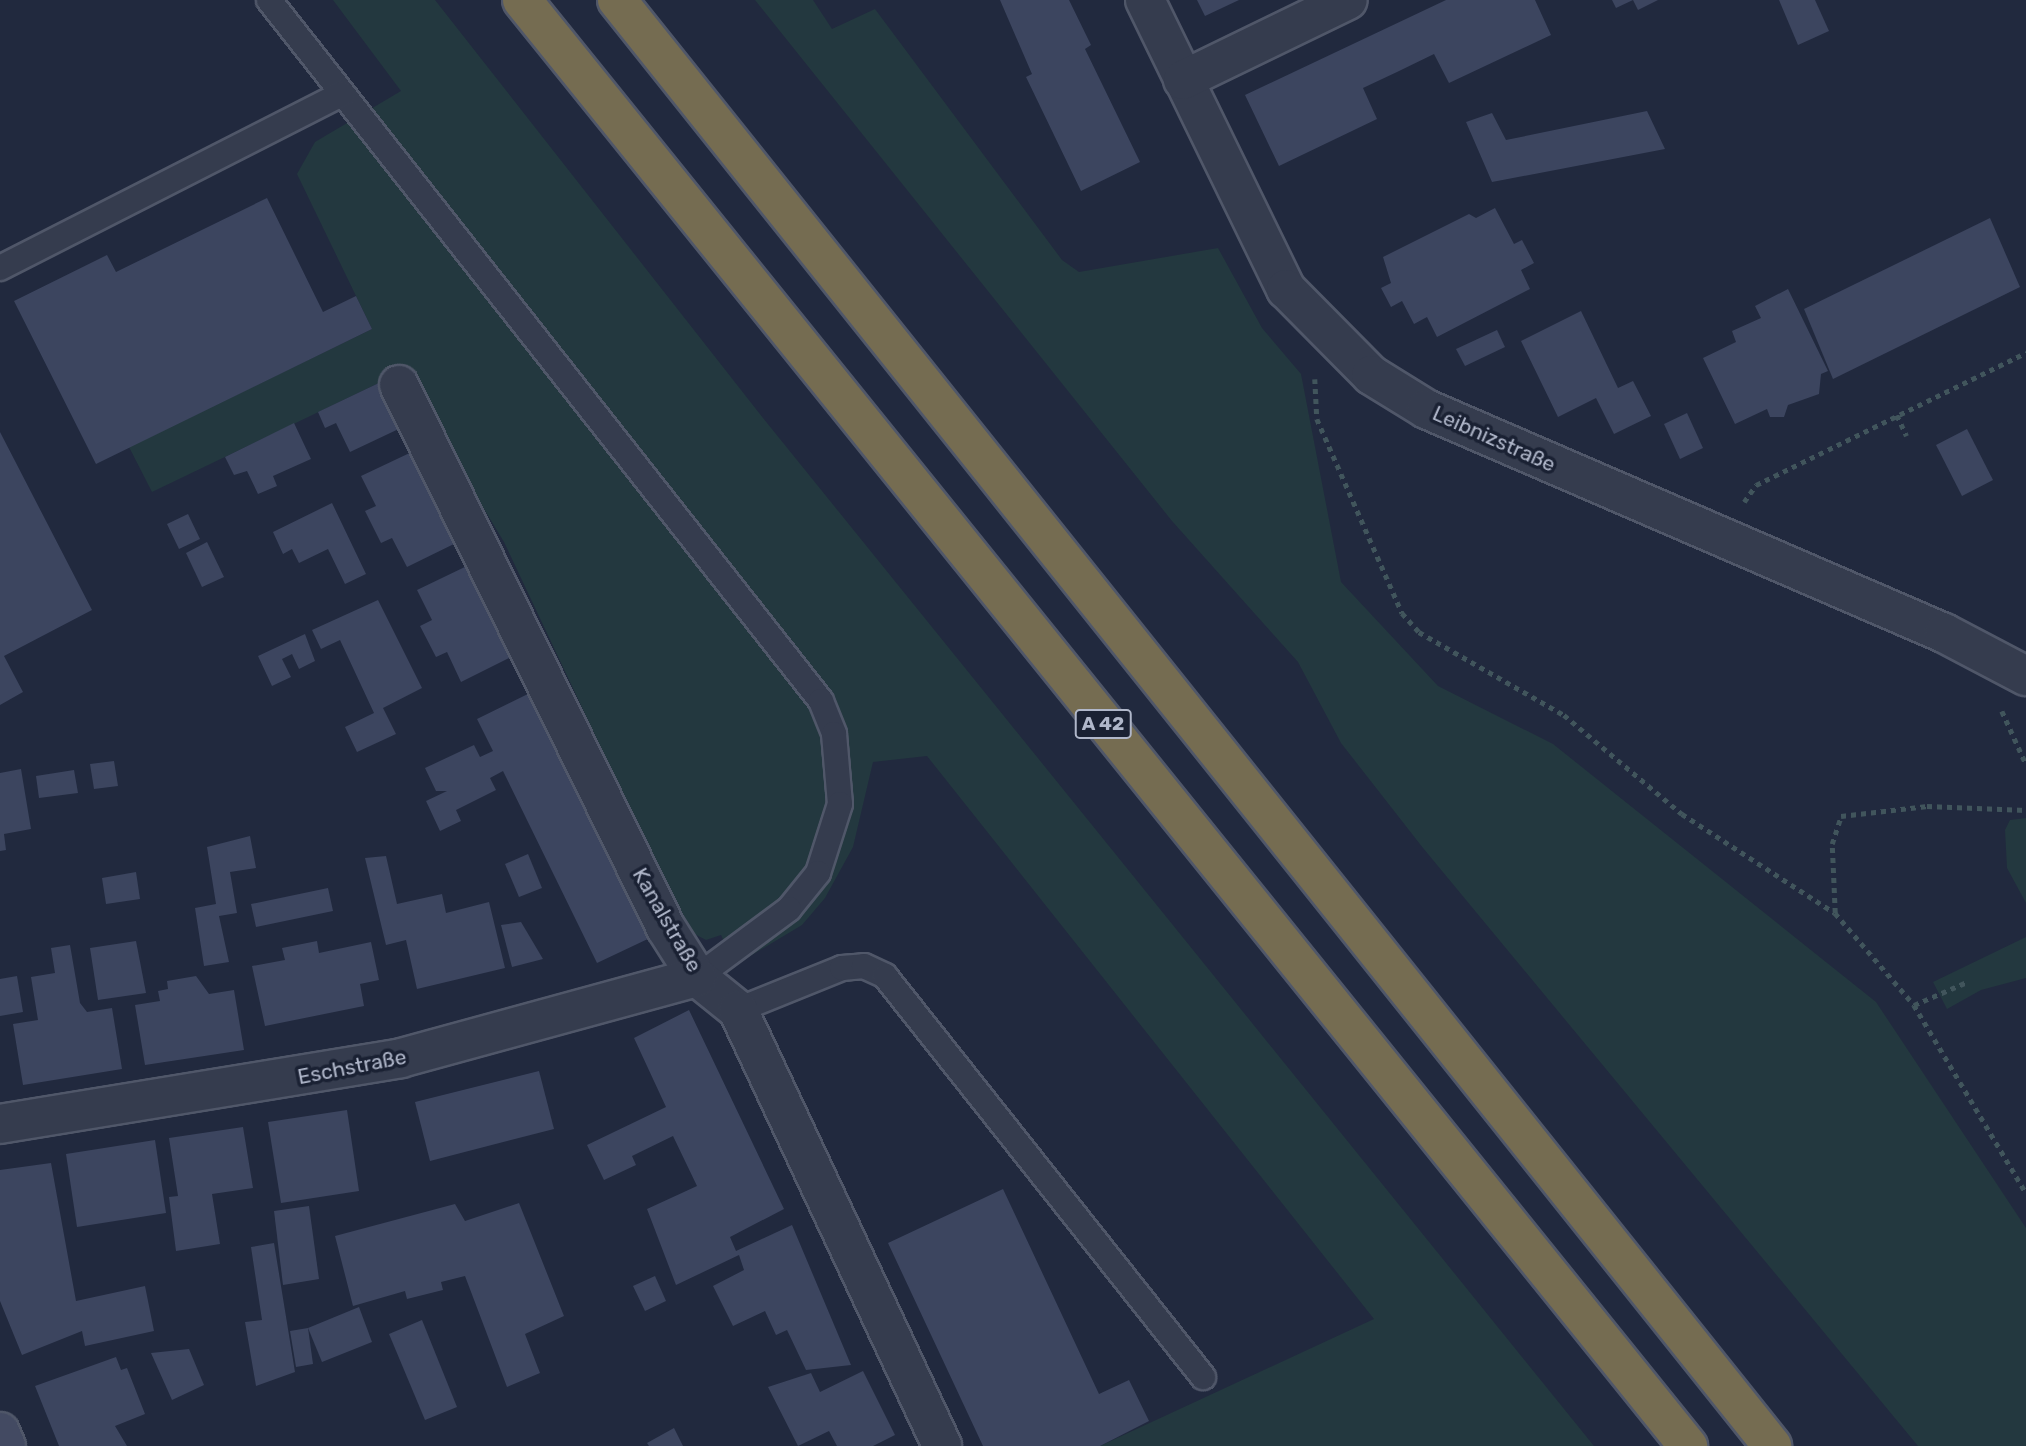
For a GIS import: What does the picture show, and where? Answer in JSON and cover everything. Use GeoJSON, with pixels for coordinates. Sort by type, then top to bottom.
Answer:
{"type":"FeatureCollection","features":[{"type":"Feature","properties":{"kind":"highway","name":"A 42"},"geometry":{"type":"LineString","coordinates":[[522,0],[1688,1446]]}},
{"type":"Feature","properties":{"kind":"highway"},"geometry":{"type":"LineString","coordinates":[[617,0],[1772,1446]]}},
{"type":"Feature","properties":{"kind":"street","name":"Leibnizstraße"},"geometry":{"type":"LineString","coordinates":[[1145,0],[1286,289],[1333,341],[1371,375],[1426,409],[1944,633],[2026,676]]}},
{"type":"Feature","properties":{"kind":"street"},"geometry":{"type":"LineString","coordinates":[[1183,80],[1348,0]]}},
{"type":"Feature","properties":{"kind":"street","name":"Kanalstraße"},"geometry":{"type":"LineString","coordinates":[[399,385],[666,928],[697,977],[738,1010],[942,1446]]}},
{"type":"Feature","properties":{"kind":"street","name":"Eschstraße"},"geometry":{"type":"LineString","coordinates":[[0,1124],[401,1058],[697,977]]}},
{"type":"Feature","properties":{"kind":"street"},"geometry":{"type":"LineString","coordinates":[[0,1432],[6,1446]]}},
{"type":"Feature","properties":{"kind":"lane"},"geometry":{"type":"LineString","coordinates":[[269,0],[821,701],[834,734],[840,804],[818,873],[789,909],[697,977]]}},
{"type":"Feature","properties":{"kind":"lane"},"geometry":{"type":"LineString","coordinates":[[0,268],[342,94]]}},
{"type":"Feature","properties":{"kind":"lane"},"geometry":{"type":"LineString","coordinates":[[738,1010],[842,968],[864,966],[885,976],[1203,1377]]}},
{"type":"Feature","properties":{"kind":"path"},"geometry":{"type":"LineString","coordinates":[[1333,341],[1315,371],[1317,419],[1402,613],[1419,632],[1564,715],[1682,814],[1835,913],[1914,1005],[2026,1193]]}},
{"type":"Feature","properties":{"kind":"path"},"geometry":{"type":"LineString","coordinates":[[1720,537],[1756,485],[2026,353]]}},
{"type":"Feature","properties":{"kind":"path"},"geometry":{"type":"LineString","coordinates":[[1897,415],[1907,436]]}},
{"type":"Feature","properties":{"kind":"path"},"geometry":{"type":"LineString","coordinates":[[1835,913],[1832,844],[1841,817],[1927,806],[2026,810]]}},
{"type":"Feature","properties":{"kind":"path"},"geometry":{"type":"LineString","coordinates":[[1914,1005],[1967,982]]}},
{"type":"Feature","properties":{"kind":"shaded area"},"geometry":{"type":"Polygon","coordinates":[[[333,0],[435,0],[763,418],[1594,1446],[1100,1446],[1374,1319],[927,756],[873,762],[853,847],[825,898],[802,925],[735,965],[721,935],[706,940],[687,930],[504,542],[466,479],[383,381],[152,492],[129,447],[372,329],[297,174],[315,142],[401,91],[333,0]]]}},
{"type":"Feature","properties":{"kind":"shaded area"},"geometry":{"type":"Polygon","coordinates":[[[755,0],[813,0],[832,29],[875,9],[1062,260],[1079,272],[1218,248],[1262,328],[1301,374],[1341,582],[1438,686],[1553,744],[1876,1002],[2026,1228],[2026,1446],[1918,1446],[1423,848],[1341,743],[1298,662],[1172,521],[755,0]]]}},
{"type":"Feature","properties":{"kind":"shaded area"},"geometry":{"type":"Polygon","coordinates":[[[2026,818],[2026,903],[2007,868],[2005,830],[2010,820],[2026,818]]]}},
{"type":"Feature","properties":{"kind":"shaded area"},"geometry":{"type":"Polygon","coordinates":[[[2026,937],[2026,978],[1981,990],[1947,1009],[1933,982],[2026,937]]]}},
{"type":"Feature","properties":{"kind":"building"},"geometry":{"type":"Polygon","coordinates":[[[1000,0],[1069,0],[1091,45],[1085,49],[1140,162],[1081,191],[1026,77],[1032,74],[1000,0]]]}},
{"type":"Feature","properties":{"kind":"building"},"geometry":{"type":"Polygon","coordinates":[[[1197,0],[1239,0],[1205,16],[1197,0]]]}},
{"type":"Feature","properties":{"kind":"building"},"geometry":{"type":"Polygon","coordinates":[[[1446,0],[1535,0],[1551,35],[1449,83],[1434,54],[1363,88],[1377,119],[1279,166],[1245,95],[1446,0]]]}},
{"type":"Feature","properties":{"kind":"building"},"geometry":{"type":"Polygon","coordinates":[[[1612,0],[1633,0],[1616,8],[1612,0]]]}},
{"type":"Feature","properties":{"kind":"building"},"geometry":{"type":"Polygon","coordinates":[[[1633,0],[1658,0],[1638,10],[1633,0]]]}},
{"type":"Feature","properties":{"kind":"building"},"geometry":{"type":"Polygon","coordinates":[[[1779,0],[1815,0],[1829,31],[1798,45],[1779,0]]]}},
{"type":"Feature","properties":{"kind":"building"},"geometry":{"type":"Polygon","coordinates":[[[1647,111],[1665,149],[1492,182],[1466,122],[1492,113],[1506,140],[1647,111]]]}},
{"type":"Feature","properties":{"kind":"building"},"geometry":{"type":"Polygon","coordinates":[[[267,198],[323,312],[356,296],[372,329],[96,464],[14,301],[107,255],[116,272],[267,198]]]}},
{"type":"Feature","properties":{"kind":"building"},"geometry":{"type":"Polygon","coordinates":[[[1495,208],[1514,244],[1522,240],[1534,263],[1521,270],[1530,289],[1437,337],[1427,317],[1414,324],[1402,301],[1391,307],[1381,288],[1391,283],[1383,257],[1469,214],[1476,218],[1495,208]]]}},
{"type":"Feature","properties":{"kind":"building"},"geometry":{"type":"Polygon","coordinates":[[[1990,218],[2020,287],[1833,379],[1804,309],[1990,218]]]}},
{"type":"Feature","properties":{"kind":"building"},"geometry":{"type":"Polygon","coordinates":[[[1788,289],[1828,371],[1821,374],[1819,394],[1788,405],[1784,417],[1770,417],[1767,409],[1735,424],[1703,358],[1736,342],[1732,331],[1761,318],[1755,306],[1788,289]]]}},
{"type":"Feature","properties":{"kind":"building"},"geometry":{"type":"Polygon","coordinates":[[[1581,311],[1618,388],[1633,381],[1651,416],[1614,434],[1596,398],[1558,417],[1521,341],[1581,311]]]}},
{"type":"Feature","properties":{"kind":"building"},"geometry":{"type":"Polygon","coordinates":[[[1497,330],[1505,347],[1465,366],[1456,349],[1497,330]]]}},
{"type":"Feature","properties":{"kind":"building"},"geometry":{"type":"Polygon","coordinates":[[[383,381],[405,426],[350,452],[336,423],[325,428],[318,412],[383,381]]]}},
{"type":"Feature","properties":{"kind":"building"},"geometry":{"type":"Polygon","coordinates":[[[1687,413],[1703,448],[1680,459],[1664,424],[1687,413]]]}},
{"type":"Feature","properties":{"kind":"building"},"geometry":{"type":"Polygon","coordinates":[[[294,423],[311,459],[273,476],[277,486],[258,494],[247,471],[234,475],[225,457],[294,423]]]}},
{"type":"Feature","properties":{"kind":"building"},"geometry":{"type":"Polygon","coordinates":[[[1967,429],[1993,480],[1962,496],[1936,445],[1967,429]]]}},
{"type":"Feature","properties":{"kind":"building"},"geometry":{"type":"Polygon","coordinates":[[[0,432],[92,610],[4,656],[23,692],[0,705],[0,432]]]}},
{"type":"Feature","properties":{"kind":"building"},"geometry":{"type":"Polygon","coordinates":[[[416,450],[460,541],[407,567],[392,538],[381,543],[365,511],[376,506],[361,476],[416,450]]]}},
{"type":"Feature","properties":{"kind":"building"},"geometry":{"type":"Polygon","coordinates":[[[332,503],[366,574],[345,584],[328,549],[299,563],[292,549],[283,554],[273,532],[332,503]]]}},
{"type":"Feature","properties":{"kind":"building"},"geometry":{"type":"Polygon","coordinates":[[[188,514],[200,539],[179,549],[167,524],[188,514]]]}},
{"type":"Feature","properties":{"kind":"building"},"geometry":{"type":"Polygon","coordinates":[[[207,542],[224,577],[202,587],[186,553],[207,542]]]}},
{"type":"Feature","properties":{"kind":"building"},"geometry":{"type":"Polygon","coordinates":[[[471,564],[515,655],[461,682],[447,652],[436,657],[420,626],[432,620],[417,590],[471,564]]]}},
{"type":"Feature","properties":{"kind":"building"},"geometry":{"type":"Polygon","coordinates":[[[378,600],[422,688],[383,708],[396,734],[357,752],[345,727],[374,713],[340,640],[321,649],[312,630],[378,600]]]}},
{"type":"Feature","properties":{"kind":"building"},"geometry":{"type":"Polygon","coordinates":[[[305,634],[315,661],[299,669],[292,654],[282,659],[291,677],[272,686],[258,656],[305,634]]]}},
{"type":"Feature","properties":{"kind":"building"},"geometry":{"type":"Polygon","coordinates":[[[534,691],[652,937],[597,963],[503,771],[490,778],[496,790],[456,810],[461,821],[440,831],[426,801],[447,791],[436,791],[425,768],[474,745],[480,757],[493,751],[477,719],[534,691]]]}},
{"type":"Feature","properties":{"kind":"building"},"geometry":{"type":"Polygon","coordinates":[[[114,761],[118,786],[94,789],[90,764],[114,761]]]}},
{"type":"Feature","properties":{"kind":"building"},"geometry":{"type":"Polygon","coordinates":[[[21,769],[31,829],[4,834],[6,850],[0,851],[0,773],[21,769]]]}},
{"type":"Feature","properties":{"kind":"building"},"geometry":{"type":"Polygon","coordinates":[[[74,770],[78,793],[39,798],[36,776],[74,770]]]}},
{"type":"Feature","properties":{"kind":"building"},"geometry":{"type":"Polygon","coordinates":[[[250,836],[256,868],[230,872],[237,913],[219,916],[229,962],[204,966],[195,908],[216,904],[207,847],[250,836]]]}},
{"type":"Feature","properties":{"kind":"building"},"geometry":{"type":"Polygon","coordinates":[[[528,854],[542,888],[519,897],[505,864],[528,854]]]}},
{"type":"Feature","properties":{"kind":"building"},"geometry":{"type":"Polygon","coordinates":[[[386,856],[397,904],[442,894],[446,913],[489,902],[505,968],[417,989],[406,940],[386,945],[365,858],[386,856]]]}},
{"type":"Feature","properties":{"kind":"building"},"geometry":{"type":"Polygon","coordinates":[[[136,872],[140,899],[106,904],[102,878],[136,872]]]}},
{"type":"Feature","properties":{"kind":"building"},"geometry":{"type":"Polygon","coordinates":[[[328,888],[333,911],[256,927],[251,904],[328,888]]]}},
{"type":"Feature","properties":{"kind":"building"},"geometry":{"type":"Polygon","coordinates":[[[521,922],[543,959],[512,967],[501,925],[521,922]]]}},
{"type":"Feature","properties":{"kind":"building"},"geometry":{"type":"Polygon","coordinates":[[[136,941],[146,993],[98,1000],[90,948],[136,941]]]}},
{"type":"Feature","properties":{"kind":"building"},"geometry":{"type":"Polygon","coordinates":[[[317,941],[319,953],[371,942],[379,980],[360,984],[364,1006],[265,1026],[252,966],[285,960],[282,948],[317,941]]]}},
{"type":"Feature","properties":{"kind":"building"},"geometry":{"type":"Polygon","coordinates":[[[70,945],[80,1003],[87,1012],[112,1008],[122,1069],[23,1085],[13,1024],[38,1020],[31,977],[55,973],[51,948],[70,945]]]}},
{"type":"Feature","properties":{"kind":"building"},"geometry":{"type":"Polygon","coordinates":[[[17,976],[23,1012],[0,1016],[0,979],[17,976]]]}},
{"type":"Feature","properties":{"kind":"building"},"geometry":{"type":"Polygon","coordinates":[[[196,976],[209,994],[234,990],[244,1050],[145,1065],[135,1005],[160,1001],[158,991],[168,989],[167,981],[196,976]]]}},
{"type":"Feature","properties":{"kind":"building"},"geometry":{"type":"Polygon","coordinates":[[[689,1010],[784,1209],[730,1237],[736,1251],[792,1225],[851,1365],[806,1370],[787,1330],[776,1335],[765,1311],[733,1326],[713,1286],[744,1270],[739,1255],[676,1285],[647,1209],[697,1186],[673,1136],[632,1156],[636,1165],[604,1180],[587,1145],[666,1107],[634,1038],[689,1010]]]}},
{"type":"Feature","properties":{"kind":"building"},"geometry":{"type":"Polygon","coordinates":[[[539,1071],[554,1129],[430,1161],[415,1102],[539,1071]]]}},
{"type":"Feature","properties":{"kind":"building"},"geometry":{"type":"Polygon","coordinates":[[[347,1110],[359,1191],[281,1203],[268,1122],[347,1110]]]}},
{"type":"Feature","properties":{"kind":"building"},"geometry":{"type":"Polygon","coordinates":[[[243,1127],[253,1188],[212,1194],[220,1244],[176,1251],[169,1197],[178,1196],[169,1138],[243,1127]]]}},
{"type":"Feature","properties":{"kind":"building"},"geometry":{"type":"Polygon","coordinates":[[[155,1140],[166,1213],[77,1227],[66,1154],[155,1140]]]}},
{"type":"Feature","properties":{"kind":"building"},"geometry":{"type":"Polygon","coordinates":[[[51,1163],[76,1301],[145,1286],[154,1331],[85,1346],[82,1331],[22,1355],[0,1301],[0,1170],[51,1163]]]}},
{"type":"Feature","properties":{"kind":"building"},"geometry":{"type":"Polygon","coordinates":[[[1003,1189],[1099,1394],[1129,1380],[1149,1421],[1100,1446],[983,1446],[888,1243],[1003,1189]]]}},
{"type":"Feature","properties":{"kind":"building"},"geometry":{"type":"Polygon","coordinates":[[[519,1203],[564,1316],[525,1334],[540,1373],[507,1387],[465,1276],[441,1282],[443,1290],[407,1299],[405,1291],[353,1306],[335,1236],[455,1204],[465,1221],[519,1203]]]}},
{"type":"Feature","properties":{"kind":"building"},"geometry":{"type":"Polygon","coordinates":[[[309,1206],[319,1279],[283,1285],[274,1211],[309,1206]]]}},
{"type":"Feature","properties":{"kind":"building"},"geometry":{"type":"Polygon","coordinates":[[[274,1243],[295,1372],[256,1386],[245,1322],[262,1320],[251,1247],[274,1243]]]}},
{"type":"Feature","properties":{"kind":"building"},"geometry":{"type":"Polygon","coordinates":[[[655,1276],[666,1301],[645,1311],[633,1286],[655,1276]]]}},
{"type":"Feature","properties":{"kind":"building"},"geometry":{"type":"Polygon","coordinates":[[[359,1307],[372,1342],[322,1362],[308,1328],[359,1307]]]}},
{"type":"Feature","properties":{"kind":"building"},"geometry":{"type":"Polygon","coordinates":[[[422,1320],[457,1407],[425,1420],[389,1334],[422,1320]]]}},
{"type":"Feature","properties":{"kind":"building"},"geometry":{"type":"Polygon","coordinates":[[[308,1328],[313,1364],[296,1367],[290,1331],[308,1328]]]}},
{"type":"Feature","properties":{"kind":"building"},"geometry":{"type":"Polygon","coordinates":[[[189,1349],[204,1385],[172,1400],[151,1353],[189,1349]]]}},
{"type":"Feature","properties":{"kind":"building"},"geometry":{"type":"Polygon","coordinates":[[[116,1357],[121,1370],[127,1368],[145,1414],[115,1426],[127,1446],[59,1446],[35,1386],[116,1357]]]}},
{"type":"Feature","properties":{"kind":"building"},"geometry":{"type":"Polygon","coordinates":[[[863,1371],[895,1435],[873,1446],[837,1446],[829,1431],[798,1446],[768,1387],[811,1373],[820,1392],[863,1371]]]}},
{"type":"Feature","properties":{"kind":"building"},"geometry":{"type":"Polygon","coordinates":[[[674,1428],[683,1446],[649,1446],[647,1443],[674,1428]]]}}]}
